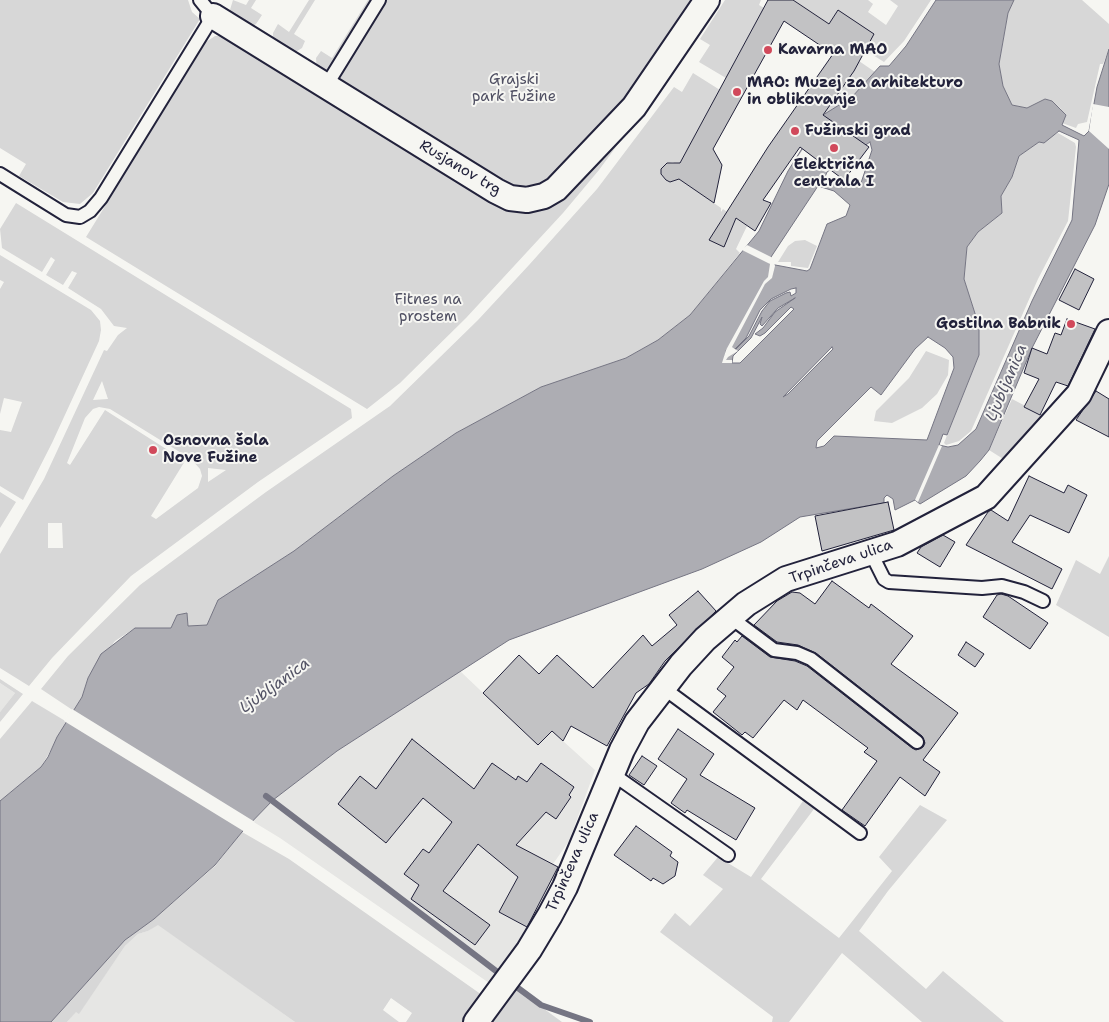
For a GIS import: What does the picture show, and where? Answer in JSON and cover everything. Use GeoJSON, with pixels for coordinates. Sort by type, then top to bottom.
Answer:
{"type":"FeatureCollection","features":[{"type":"Feature","properties":{"kind":"street","name":"Rusjanov trg"},"geometry":{"type":"LineString","coordinates":[[206,8],[326,86],[496,192],[510,198],[527,200],[544,196],[571,176],[634,107],[707,0]]}},
{"type":"Feature","properties":{"kind":"street","name":"Trpinčeva ulica"},"geometry":{"type":"LineString","coordinates":[[476,1022],[529,950],[554,908],[565,887],[611,773],[637,722],[662,686],[705,639],[762,593],[786,579],[897,544],[976,504],[996,488],[1079,394],[1109,332]]}},
{"type":"Feature","properties":{"kind":"lane"},"geometry":{"type":"LineString","coordinates":[[326,86],[379,0]]}},
{"type":"Feature","properties":{"kind":"lane"},"geometry":{"type":"LineString","coordinates":[[0,174],[66,214],[76,217],[85,215],[101,198],[206,8]]}},
{"type":"Feature","properties":{"kind":"lane"},"geometry":{"type":"LineString","coordinates":[[871,553],[884,579],[889,582],[982,588],[1002,586],[1024,592],[1042,601]]}},
{"type":"Feature","properties":{"kind":"lane"},"geometry":{"type":"LineString","coordinates":[[730,618],[774,650],[797,653],[811,659],[917,742]]}},
{"type":"Feature","properties":{"kind":"lane"},"geometry":{"type":"LineString","coordinates":[[662,686],[860,833]]}},
{"type":"Feature","properties":{"kind":"lane"},"geometry":{"type":"LineString","coordinates":[[611,773],[728,855]]}},
{"type":"Feature","properties":{"kind":"shaded area"},"geometry":{"type":"Polygon","coordinates":[[[460,671],[538,745],[552,731],[595,770],[569,841],[553,864],[563,870],[530,929],[492,985],[280,838],[252,821],[273,800],[337,751],[460,671]]]}},
{"type":"Feature","properties":{"kind":"shaded area"},"geometry":{"type":"Polygon","coordinates":[[[0,683],[15,693],[0,712],[0,683]]]}},
{"type":"Feature","properties":{"kind":"shaded area"},"geometry":{"type":"Polygon","coordinates":[[[158,924],[295,1022],[67,1022],[76,1011],[79,1013],[125,946],[138,934],[148,931],[158,924]]]}},
{"type":"Feature","properties":{"kind":"green space"},"geometry":{"type":"Polygon","coordinates":[[[0,0],[188,0],[192,12],[200,19],[93,193],[80,204],[63,202],[19,176],[26,164],[0,148],[0,0]]]}},
{"type":"Feature","properties":{"kind":"green space"},"geometry":{"type":"Polygon","coordinates":[[[233,0],[246,5],[249,0],[256,0],[251,8],[262,15],[256,24],[251,27],[229,13],[233,0]]]}},
{"type":"Feature","properties":{"kind":"green space"},"geometry":{"type":"Polygon","coordinates":[[[309,0],[315,0],[294,34],[305,41],[302,48],[294,53],[273,42],[273,33],[278,24],[289,32],[309,0]]]}},
{"type":"Feature","properties":{"kind":"green space"},"geometry":{"type":"Polygon","coordinates":[[[368,0],[375,0],[327,78],[317,70],[316,58],[321,51],[332,58],[368,0]]]}},
{"type":"Feature","properties":{"kind":"green space","name":"Grajski park Fužine"},"geometry":{"type":"Polygon","coordinates":[[[383,0],[693,0],[636,87],[612,116],[549,183],[519,191],[332,81],[383,0]]]}},
{"type":"Feature","properties":{"kind":"green space"},"geometry":{"type":"Polygon","coordinates":[[[725,0],[761,0],[759,5],[764,8],[726,78],[699,62],[710,45],[700,39],[725,0]]]}},
{"type":"Feature","properties":{"kind":"green space"},"geometry":{"type":"Polygon","coordinates":[[[793,0],[868,0],[873,4],[868,12],[886,25],[898,6],[890,0],[931,0],[904,41],[884,62],[865,50],[838,11],[829,24],[793,0]]]}},
{"type":"Feature","properties":{"kind":"green space"},"geometry":{"type":"Polygon","coordinates":[[[1014,0],[1082,0],[1109,24],[1109,49],[1103,64],[1100,64],[1087,122],[1078,124],[1076,128],[1062,123],[1061,109],[1052,101],[1045,99],[1027,108],[1012,105],[1003,86],[999,64],[1008,13],[1014,0]]]}},
{"type":"Feature","properties":{"kind":"green space","name":"Fitnes na prostem"},"geometry":{"type":"Polygon","coordinates":[[[215,36],[225,36],[509,207],[635,121],[599,170],[563,213],[466,318],[400,383],[367,409],[86,237],[206,42],[215,36]]]}},
{"type":"Feature","properties":{"kind":"green space"},"geometry":{"type":"Polygon","coordinates":[[[859,61],[875,72],[852,97],[823,115],[859,61]]]}},
{"type":"Feature","properties":{"kind":"green space"},"geometry":{"type":"Polygon","coordinates":[[[693,73],[720,90],[678,166],[673,162],[665,164],[661,175],[669,181],[678,178],[721,208],[721,212],[723,209],[747,226],[736,249],[740,253],[690,315],[658,340],[626,358],[541,387],[456,433],[393,476],[294,551],[219,600],[207,625],[188,626],[187,613],[177,615],[171,628],[135,628],[115,641],[88,678],[82,697],[74,711],[41,689],[68,656],[140,585],[266,492],[390,406],[478,320],[529,265],[597,189],[674,87],[682,92],[693,73]]]}},
{"type":"Feature","properties":{"kind":"green space"},"geometry":{"type":"Polygon","coordinates":[[[1058,133],[1075,143],[1076,147],[1068,221],[1038,279],[971,431],[959,441],[946,445],[944,443],[979,355],[979,326],[964,279],[967,247],[978,232],[1002,213],[1001,196],[1012,177],[1019,156],[1039,142],[1058,133]]]}},
{"type":"Feature","properties":{"kind":"green space","name":"Osnovna šola Nove Fužine"},"geometry":{"type":"Polygon","coordinates":[[[16,203],[351,409],[352,418],[258,482],[131,576],[52,658],[29,686],[0,668],[0,554],[44,479],[104,350],[107,351],[118,335],[127,328],[114,326],[101,309],[68,288],[77,273],[72,271],[63,285],[46,275],[55,260],[51,257],[42,272],[2,248],[0,229],[16,203]],[[102,381],[93,400],[108,399],[102,381]],[[99,407],[93,409],[85,418],[67,463],[70,465],[105,410],[185,461],[151,516],[156,519],[198,488],[202,476],[200,469],[191,459],[110,409],[99,407]],[[208,468],[208,482],[226,470],[208,468]],[[48,523],[48,548],[63,548],[62,523],[48,523]]]}},
{"type":"Feature","properties":{"kind":"green space"},"geometry":{"type":"Polygon","coordinates":[[[805,240],[817,246],[808,268],[791,266],[791,262],[778,262],[788,246],[795,241],[805,240]]]}},
{"type":"Feature","properties":{"kind":"green space"},"geometry":{"type":"Polygon","coordinates":[[[0,255],[91,310],[100,321],[101,330],[99,341],[52,443],[23,500],[0,486],[0,430],[11,432],[22,402],[4,398],[0,414],[0,289],[4,282],[0,280],[0,255]]]}},
{"type":"Feature","properties":{"kind":"green space"},"geometry":{"type":"Polygon","coordinates":[[[926,351],[949,360],[948,375],[937,394],[922,408],[892,423],[874,421],[876,411],[909,378],[926,351]]]}},
{"type":"Feature","properties":{"kind":"green space"},"geometry":{"type":"Polygon","coordinates":[[[1012,399],[1045,416],[1008,462],[989,450],[1012,399]]]}},
{"type":"Feature","properties":{"kind":"green space"},"geometry":{"type":"Polygon","coordinates":[[[0,492],[16,502],[0,528],[0,492]]]}},
{"type":"Feature","properties":{"kind":"green space"},"geometry":{"type":"Polygon","coordinates":[[[1109,556],[1109,637],[1056,605],[1076,560],[1100,574],[1109,556]]]}},
{"type":"Feature","properties":{"kind":"green space"},"geometry":{"type":"Polygon","coordinates":[[[0,679],[23,694],[0,722],[0,712],[15,693],[0,683],[0,679]]]}},
{"type":"Feature","properties":{"kind":"green space"},"geometry":{"type":"Polygon","coordinates":[[[32,701],[67,722],[41,767],[0,801],[0,739],[32,701]]]}},
{"type":"Feature","properties":{"kind":"green space"},"geometry":{"type":"Polygon","coordinates":[[[803,801],[814,809],[761,879],[839,938],[892,871],[879,857],[920,805],[947,820],[888,891],[859,931],[926,989],[943,971],[1004,1022],[922,1022],[842,953],[789,1022],[772,1022],[773,1017],[660,932],[675,913],[690,926],[723,889],[703,875],[718,857],[751,877],[803,801]]]}},
{"type":"Feature","properties":{"kind":"green space"},"geometry":{"type":"Polygon","coordinates":[[[242,832],[289,859],[482,995],[465,1022],[406,1022],[412,1013],[391,998],[383,1010],[399,1022],[295,1022],[158,925],[138,934],[125,946],[79,1014],[76,1012],[67,1022],[51,1022],[125,939],[154,919],[215,866],[242,832]]]}},
{"type":"Feature","properties":{"kind":"green space"},"geometry":{"type":"Polygon","coordinates":[[[514,987],[562,1022],[486,1022],[514,987]]]}},
{"type":"Feature","properties":{"kind":"water","name":"Ljubljanica"},"geometry":{"type":"Polygon","coordinates":[[[936,0],[1014,0],[1008,13],[999,64],[1003,86],[1012,105],[1027,108],[1045,99],[1052,101],[1066,115],[1062,125],[1084,136],[1089,131],[1097,87],[1109,49],[1109,184],[1095,225],[1032,348],[989,450],[980,461],[966,476],[920,504],[915,500],[895,510],[893,499],[887,495],[884,498],[884,503],[800,517],[761,542],[702,569],[509,640],[337,751],[273,800],[242,832],[215,865],[154,919],[125,940],[51,1022],[0,1022],[0,801],[41,767],[48,757],[57,737],[82,697],[88,678],[101,654],[135,628],[171,628],[177,615],[187,613],[188,626],[207,625],[218,600],[294,551],[393,476],[456,433],[541,387],[626,358],[658,340],[690,315],[759,231],[788,171],[823,115],[852,97],[880,66],[889,66],[906,46],[936,0]],[[1059,131],[1044,143],[1039,142],[1019,156],[1012,177],[1001,196],[1002,213],[978,232],[967,247],[964,279],[979,326],[979,355],[947,435],[943,434],[939,445],[948,447],[958,445],[976,429],[1032,301],[1072,220],[1079,140],[1059,131]],[[870,142],[827,172],[825,177],[852,186],[860,186],[872,150],[870,142]],[[818,186],[771,257],[770,264],[807,271],[810,269],[827,224],[846,216],[850,205],[834,191],[818,186]],[[796,288],[771,299],[760,310],[746,338],[735,349],[729,347],[726,350],[725,356],[733,352],[749,336],[762,311],[770,301],[790,292],[791,296],[796,293],[796,288]],[[795,298],[778,308],[762,326],[760,324],[762,317],[751,338],[733,356],[732,363],[740,363],[794,309],[791,307],[765,333],[760,336],[755,334],[763,328],[775,312],[795,298]],[[928,337],[915,349],[881,395],[871,387],[817,441],[816,448],[824,446],[834,436],[927,440],[954,368],[953,357],[945,348],[928,337]],[[832,347],[783,397],[833,349],[832,347]]]}},
{"type":"Feature","properties":{"kind":"pier"},"geometry":{"type":"Polygon","coordinates":[[[1093,104],[1109,107],[1109,149],[1089,131],[1093,104]]]}},
{"type":"Feature","properties":{"kind":"pier"},"geometry":{"type":"Polygon","coordinates":[[[803,149],[829,170],[826,172],[795,161],[803,149]]]}},
{"type":"Feature","properties":{"kind":"pier"},"geometry":{"type":"Polygon","coordinates":[[[747,245],[773,258],[775,266],[772,278],[765,284],[732,347],[738,351],[726,360],[732,360],[732,363],[722,363],[726,350],[768,277],[770,264],[742,250],[747,245]]]}},
{"type":"Feature","properties":{"kind":"pier"},"geometry":{"type":"Polygon","coordinates":[[[939,445],[942,446],[918,502],[915,500],[939,445]]]}},
{"type":"Feature","properties":{"kind":"pier"},"geometry":{"type":"Polygon","coordinates":[[[72,709],[255,822],[245,832],[64,721],[72,709]]]}},
{"type":"Feature","properties":{"kind":"building","name":"Fužinski grad"},"geometry":{"type":"Polygon","coordinates":[[[768,0],[793,0],[829,24],[838,10],[874,34],[854,71],[823,115],[869,147],[844,180],[800,147],[763,200],[771,203],[755,231],[736,218],[724,247],[709,240],[768,147],[833,54],[784,21],[713,149],[722,165],[714,203],[679,179],[670,182],[666,180],[661,174],[661,169],[667,163],[680,163],[768,0]]]}},
{"type":"Feature","properties":{"kind":"building"},"geometry":{"type":"Polygon","coordinates":[[[1075,269],[1094,279],[1079,310],[1059,300],[1075,269]]]}},
{"type":"Feature","properties":{"kind":"building"},"geometry":{"type":"Polygon","coordinates":[[[1067,319],[1095,329],[1068,386],[1056,382],[1040,415],[1024,407],[1039,379],[1024,373],[1032,348],[1047,354],[1055,333],[1061,335],[1067,319]]]}},
{"type":"Feature","properties":{"kind":"building"},"geometry":{"type":"Polygon","coordinates":[[[1096,391],[1109,399],[1109,437],[1076,420],[1096,391]]]}},
{"type":"Feature","properties":{"kind":"building"},"geometry":{"type":"Polygon","coordinates":[[[1029,476],[1064,493],[1068,485],[1087,495],[1069,533],[1030,515],[1012,542],[1062,569],[1052,589],[966,545],[991,510],[1008,521],[1029,476]]]}},
{"type":"Feature","properties":{"kind":"building"},"geometry":{"type":"Polygon","coordinates":[[[888,502],[894,530],[822,551],[815,516],[888,502]]]}},
{"type":"Feature","properties":{"kind":"building"},"geometry":{"type":"Polygon","coordinates":[[[943,535],[955,542],[940,567],[917,553],[921,547],[943,535]]]}},
{"type":"Feature","properties":{"kind":"building"},"geometry":{"type":"Polygon","coordinates":[[[832,581],[869,608],[871,604],[913,636],[891,664],[958,713],[923,760],[940,772],[925,796],[900,777],[865,826],[842,810],[877,761],[864,752],[868,748],[803,700],[797,710],[784,700],[753,738],[745,732],[742,735],[713,712],[726,696],[717,689],[734,667],[722,657],[735,640],[737,642],[742,636],[770,657],[795,661],[807,666],[912,748],[916,750],[923,747],[925,743],[922,736],[816,653],[798,645],[777,642],[754,625],[777,601],[792,592],[800,593],[815,604],[832,581]]]}},
{"type":"Feature","properties":{"kind":"building"},"geometry":{"type":"Polygon","coordinates":[[[698,591],[716,611],[665,661],[649,684],[636,693],[607,746],[571,726],[563,741],[552,731],[538,745],[483,693],[519,655],[539,674],[557,655],[593,688],[643,635],[652,646],[677,625],[669,615],[698,591]]]}},
{"type":"Feature","properties":{"kind":"building"},"geometry":{"type":"Polygon","coordinates":[[[997,595],[1008,596],[1048,623],[1030,649],[983,617],[997,595]]]}},
{"type":"Feature","properties":{"kind":"building"},"geometry":{"type":"Polygon","coordinates":[[[966,642],[984,654],[975,667],[958,655],[966,642]]]}},
{"type":"Feature","properties":{"kind":"building"},"geometry":{"type":"Polygon","coordinates":[[[678,729],[714,754],[700,775],[755,808],[736,840],[687,810],[685,813],[671,803],[687,779],[658,759],[678,729]]]}},
{"type":"Feature","properties":{"kind":"building"},"geometry":{"type":"Polygon","coordinates":[[[412,739],[474,789],[492,763],[516,780],[518,776],[527,782],[541,763],[574,787],[569,795],[571,797],[556,819],[546,812],[516,845],[558,867],[527,927],[499,912],[518,877],[478,844],[443,891],[490,925],[475,945],[411,899],[419,885],[404,874],[423,849],[429,853],[452,822],[423,798],[386,843],[338,804],[360,776],[376,789],[412,739]]]}},
{"type":"Feature","properties":{"kind":"building"},"geometry":{"type":"Polygon","coordinates":[[[642,756],[657,766],[644,785],[629,775],[642,756]]]}},
{"type":"Feature","properties":{"kind":"building"},"geometry":{"type":"Polygon","coordinates":[[[636,826],[672,852],[670,856],[678,862],[675,876],[663,884],[653,878],[651,881],[614,855],[636,826]]]}},
{"type":"Feature","properties":{"kind":"waterway"},"geometry":{"type":"LineString","coordinates":[[266,796],[500,974]]}},
{"type":"Feature","properties":{"kind":"waterway"},"geometry":{"type":"LineString","coordinates":[[514,985],[541,1005],[590,1022]]}},
{"type":"Feature","properties":{"kind":"place","name":"Kavarna MAO"},"geometry":{"type":"Point","coordinates":[768,50]}},
{"type":"Feature","properties":{"kind":"place","name":"MAO: Muzej za arhitekturo in oblikovanje"},"geometry":{"type":"Point","coordinates":[737,92]}},
{"type":"Feature","properties":{"kind":"place","name":"Fužinski grad"},"geometry":{"type":"Point","coordinates":[795,131]}},
{"type":"Feature","properties":{"kind":"place","name":"Električna centrala I"},"geometry":{"type":"Point","coordinates":[834,148]}},
{"type":"Feature","properties":{"kind":"place","name":"Gostilna Babnik"},"geometry":{"type":"Point","coordinates":[1071,324]}},
{"type":"Feature","properties":{"kind":"place","name":"Osnovna šola Nove Fužine"},"geometry":{"type":"Point","coordinates":[153,450]}}]}
